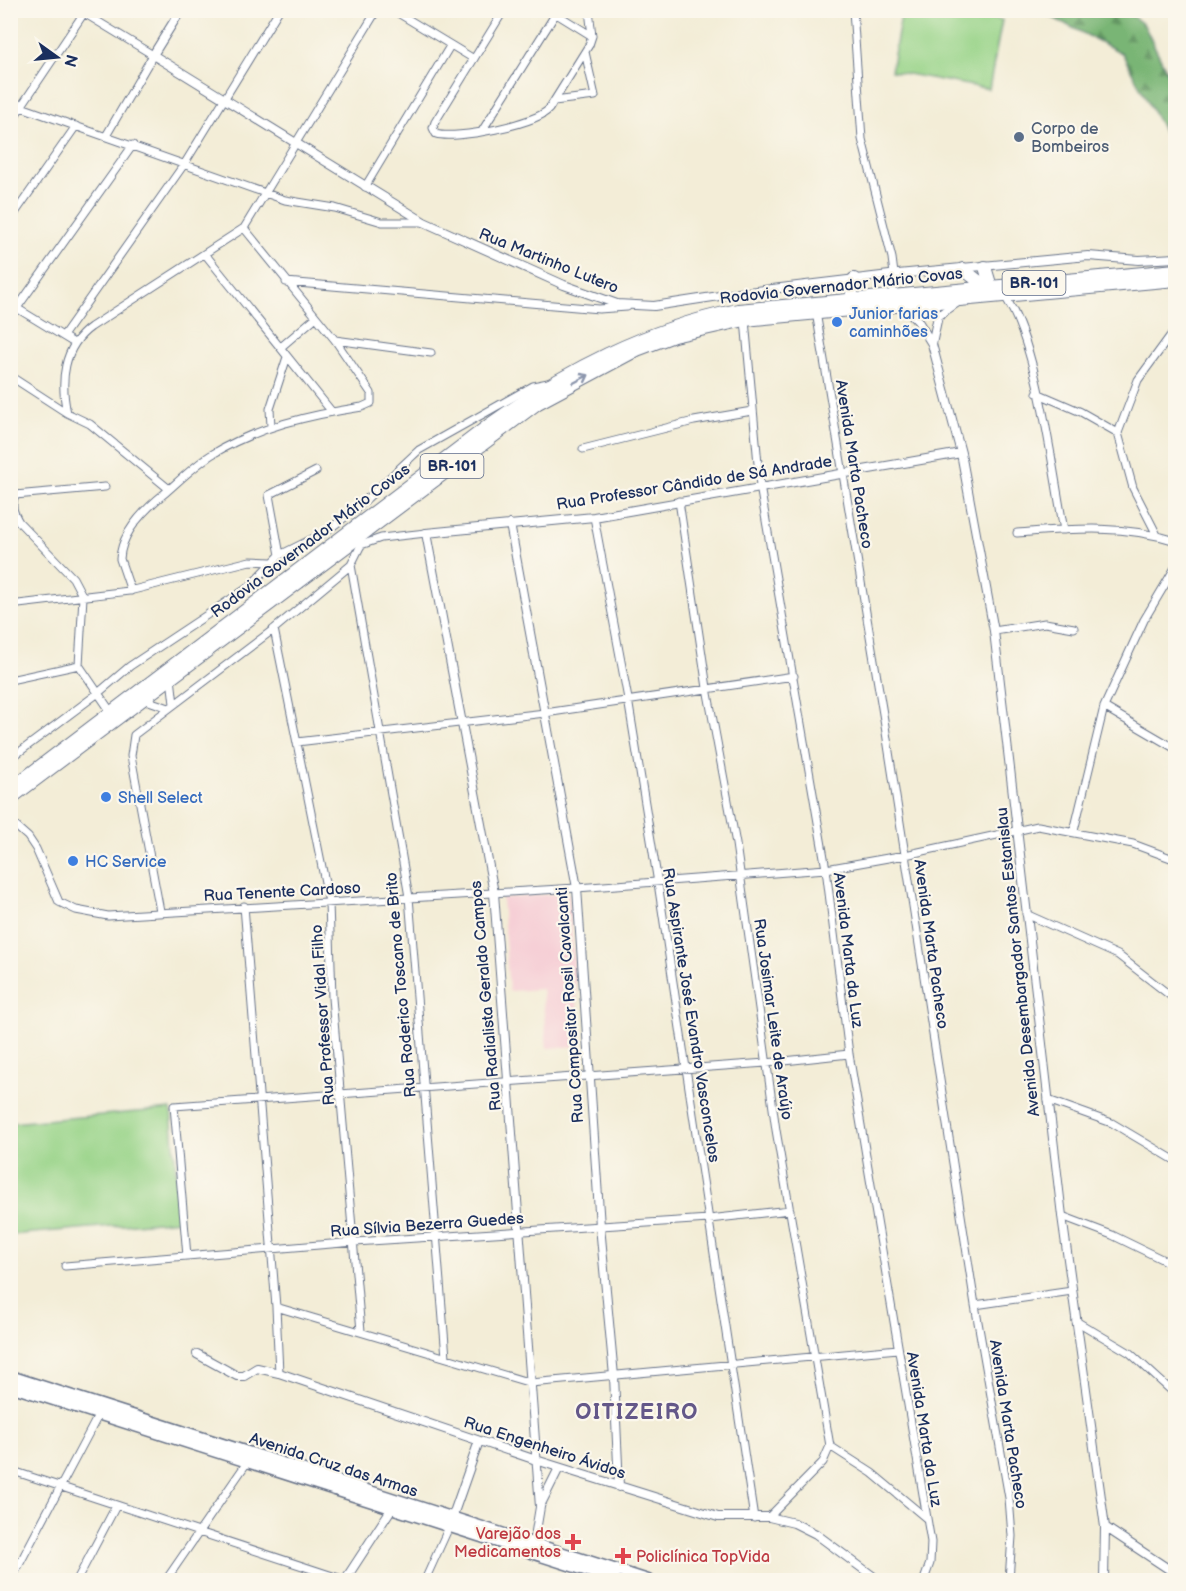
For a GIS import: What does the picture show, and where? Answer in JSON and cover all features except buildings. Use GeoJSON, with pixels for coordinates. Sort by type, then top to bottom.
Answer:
{"type":"FeatureCollection","features":[{"type":"Feature","properties":{"kind":"highway"},"geometry":{"type":"LineString","coordinates":[[985,267],[989,287]]}},
{"type":"Feature","properties":{"kind":"highway"},"geometry":{"type":"LineString","coordinates":[[963,269],[989,287]]}},
{"type":"Feature","properties":{"kind":"highway","name":"Rodovia Governador Mário Covas"},"geometry":{"type":"LineString","coordinates":[[10,789],[489,425],[554,382],[632,341],[681,323],[738,310],[1176,270]]}},
{"type":"Feature","properties":{"kind":"highway"},"geometry":{"type":"LineString","coordinates":[[851,299],[854,279]]}},
{"type":"Feature","properties":{"kind":"highway","name":"Rodovia Governador Mário Covas"},"geometry":{"type":"LineString","coordinates":[[10,799],[358,541],[546,397],[637,350],[674,336],[745,320],[1176,280]]}},
{"type":"Feature","properties":{"kind":"main road","name":"Avenida Cruz das Armas"},"geometry":{"type":"LineString","coordinates":[[10,1376],[533,1549],[648,1581]]}},
{"type":"Feature","properties":{"kind":"main road","name":"Avenida Cruz das Armas"},"geometry":{"type":"LineString","coordinates":[[10,1386],[392,1508],[450,1522]]}},
{"type":"Feature","properties":{"kind":"main road","name":"Avenida Cruz das Armas"},"geometry":{"type":"LineString","coordinates":[[533,1549],[616,1581]]}},
{"type":"Feature","properties":{"kind":"street"},"geometry":{"type":"LineString","coordinates":[[106,136],[181,10]]}},
{"type":"Feature","properties":{"kind":"street"},"geometry":{"type":"LineString","coordinates":[[63,336],[184,163],[279,10]]}},
{"type":"Feature","properties":{"kind":"street"},"geometry":{"type":"LineString","coordinates":[[67,413],[66,360],[74,342],[91,327],[244,228],[377,10]]}},
{"type":"Feature","properties":{"kind":"street"},"geometry":{"type":"LineString","coordinates":[[393,10],[474,59]]}},
{"type":"Feature","properties":{"kind":"street"},"geometry":{"type":"LineString","coordinates":[[504,10],[435,122],[434,132],[441,135],[482,131],[536,119],[546,112],[592,36],[589,10]]}},
{"type":"Feature","properties":{"kind":"street"},"geometry":{"type":"LineString","coordinates":[[853,10],[862,140],[894,274],[892,296]]}},
{"type":"Feature","properties":{"kind":"street"},"geometry":{"type":"LineString","coordinates":[[10,123],[83,12]]}},
{"type":"Feature","properties":{"kind":"street","name":"Rua Martinho Lutero"},"geometry":{"type":"LineString","coordinates":[[83,12],[424,222],[564,285],[630,307],[654,306],[894,274],[1099,256],[1127,260],[1176,258]]}},
{"type":"Feature","properties":{"kind":"street"},"geometry":{"type":"LineString","coordinates":[[482,131],[554,12],[592,36]]}},
{"type":"Feature","properties":{"kind":"street"},"geometry":{"type":"LineString","coordinates":[[365,187],[450,46]]}},
{"type":"Feature","properties":{"kind":"street"},"geometry":{"type":"LineString","coordinates":[[554,101],[595,96],[585,51]]}},
{"type":"Feature","properties":{"kind":"street"},"geometry":{"type":"LineString","coordinates":[[10,103],[300,204],[335,208],[382,222],[424,222]]}},
{"type":"Feature","properties":{"kind":"street"},"geometry":{"type":"LineString","coordinates":[[10,220],[76,126]]}},
{"type":"Feature","properties":{"kind":"street"},"geometry":{"type":"LineString","coordinates":[[74,342],[14,306],[133,145]]}},
{"type":"Feature","properties":{"kind":"street"},"geometry":{"type":"LineString","coordinates":[[131,591],[120,560],[122,547],[145,511],[211,455],[271,426],[366,406],[371,403],[372,393],[334,340],[244,228]]}},
{"type":"Feature","properties":{"kind":"street"},"geometry":{"type":"LineString","coordinates":[[206,254],[332,412]]}},
{"type":"Feature","properties":{"kind":"street"},"geometry":{"type":"LineString","coordinates":[[286,282],[599,309],[630,307]]}},
{"type":"Feature","properties":{"kind":"street"},"geometry":{"type":"LineString","coordinates":[[1004,296],[1021,326],[1037,393],[1064,530]]}},
{"type":"Feature","properties":{"kind":"street","name":"Avenida Desembargador Santos Estanislau"},"geometry":{"type":"LineString","coordinates":[[932,344],[938,316],[966,298]]}},
{"type":"Feature","properties":{"kind":"street","name":"Avenida Desembargador Santos Estanislau"},"geometry":{"type":"LineString","coordinates":[[902,304],[918,321],[932,344],[960,453],[994,631],[1062,1216],[1106,1527],[1104,1581]]}},
{"type":"Feature","properties":{"kind":"street","name":"Avenida Marta Pacheco"},"geometry":{"type":"LineString","coordinates":[[816,312],[906,855],[975,1305],[1009,1498],[1012,1536],[1009,1581]]}},
{"type":"Feature","properties":{"kind":"street"},"geometry":{"type":"LineString","coordinates":[[281,347],[316,317]]}},
{"type":"Feature","properties":{"kind":"street","name":"Avenida Marta da Luz"},"geometry":{"type":"LineString","coordinates":[[745,320],[760,486],[826,869],[849,1054],[932,1552],[924,1581]]}},
{"type":"Feature","properties":{"kind":"street"},"geometry":{"type":"LineString","coordinates":[[1157,535],[1133,488],[1118,433],[1137,380],[1176,328]]}},
{"type":"Feature","properties":{"kind":"street"},"geometry":{"type":"LineString","coordinates":[[334,340],[431,353]]}},
{"type":"Feature","properties":{"kind":"street"},"geometry":{"type":"LineString","coordinates":[[271,426],[270,409],[287,357]]}},
{"type":"Feature","properties":{"kind":"street"},"geometry":{"type":"LineString","coordinates":[[10,376],[67,413],[90,424],[170,489]]}},
{"type":"Feature","properties":{"kind":"street"},"geometry":{"type":"LineString","coordinates":[[10,759],[162,643],[249,587],[280,555],[324,533],[356,509],[419,450],[533,386],[554,382]]}},
{"type":"Feature","properties":{"kind":"street"},"geometry":{"type":"LineString","coordinates":[[1037,393],[1081,412],[1118,433]]}},
{"type":"Feature","properties":{"kind":"street"},"geometry":{"type":"LineString","coordinates":[[583,449],[694,421],[752,411]]}},
{"type":"Feature","properties":{"kind":"street","name":"Rua Professor Cândido de Sá Andrade"},"geometry":{"type":"LineString","coordinates":[[358,541],[594,517],[760,486],[960,453]]}},
{"type":"Feature","properties":{"kind":"street"},"geometry":{"type":"LineString","coordinates":[[280,555],[268,495],[316,471]]}},
{"type":"Feature","properties":{"kind":"street"},"geometry":{"type":"LineString","coordinates":[[105,487],[13,495],[12,511],[19,522],[73,578],[83,597],[79,664],[111,712]]}},
{"type":"Feature","properties":{"kind":"street","name":"Rua Josimar Leite de Araújo"},"geometry":{"type":"LineString","coordinates":[[679,501],[707,688],[730,811],[766,1063],[830,1446]]}},
{"type":"Feature","properties":{"kind":"street","name":"Rua Aspirante José Evandro Vasconcelos"},"geometry":{"type":"LineString","coordinates":[[594,517],[628,699],[658,883],[733,1365],[754,1518]]}},
{"type":"Feature","properties":{"kind":"street","name":"Rua Compositor Rosil Cavalcanti"},"geometry":{"type":"LineString","coordinates":[[510,524],[577,888],[600,1226],[614,1376],[619,1487]]}},
{"type":"Feature","properties":{"kind":"street"},"geometry":{"type":"LineString","coordinates":[[1017,533],[1106,528],[1157,535],[1176,541]]}},
{"type":"Feature","properties":{"kind":"street","name":"Rua Radialista Geraldo Campos"},"geometry":{"type":"LineString","coordinates":[[426,533],[494,893],[540,1507]]}},
{"type":"Feature","properties":{"kind":"street"},"geometry":{"type":"LineString","coordinates":[[160,911],[130,749],[134,735],[274,629],[351,565],[358,541]]}},
{"type":"Feature","properties":{"kind":"street"},"geometry":{"type":"LineString","coordinates":[[10,605],[131,591],[250,561],[271,562]]}},
{"type":"Feature","properties":{"kind":"street","name":"Rua Roderico Toscano de Brito"},"geometry":{"type":"LineString","coordinates":[[351,565],[409,897],[446,1357]]}},
{"type":"Feature","properties":{"kind":"street"},"geometry":{"type":"LineString","coordinates":[[1074,831],[1104,707],[1144,620],[1176,566]]}},
{"type":"Feature","properties":{"kind":"street"},"geometry":{"type":"LineString","coordinates":[[227,603],[236,616]]}},
{"type":"Feature","properties":{"kind":"street"},"geometry":{"type":"LineString","coordinates":[[994,631],[1045,623],[1074,628]]}},
{"type":"Feature","properties":{"kind":"street","name":"Rua Professor Vidal Filho"},"geometry":{"type":"LineString","coordinates":[[274,629],[329,902],[332,998],[361,1331]]}},
{"type":"Feature","properties":{"kind":"street"},"geometry":{"type":"LineString","coordinates":[[10,680],[79,664]]}},
{"type":"Feature","properties":{"kind":"street"},"geometry":{"type":"LineString","coordinates":[[297,742],[545,712],[794,676]]}},
{"type":"Feature","properties":{"kind":"street"},"geometry":{"type":"LineString","coordinates":[[171,678],[171,706]]}},
{"type":"Feature","properties":{"kind":"street"},"geometry":{"type":"LineString","coordinates":[[143,699],[171,706]]}},
{"type":"Feature","properties":{"kind":"street"},"geometry":{"type":"LineString","coordinates":[[1104,707],[1176,749]]}},
{"type":"Feature","properties":{"kind":"street","name":"Rua Tenente Cardoso"},"geometry":{"type":"LineString","coordinates":[[10,821],[36,849],[54,894],[65,906],[108,916],[160,911],[658,883],[826,869],[906,855],[1038,826],[1133,844],[1176,860]]}},
{"type":"Feature","properties":{"kind":"street"},"geometry":{"type":"LineString","coordinates":[[244,906],[276,1307],[279,1373]]}},
{"type":"Feature","properties":{"kind":"street"},"geometry":{"type":"LineString","coordinates":[[1026,914],[1118,955],[1176,1000]]}},
{"type":"Feature","properties":{"kind":"street"},"geometry":{"type":"LineString","coordinates":[[187,1256],[174,1106],[766,1063],[849,1054]]}},
{"type":"Feature","properties":{"kind":"street"},"geometry":{"type":"LineString","coordinates":[[1048,1100],[1112,1123],[1176,1161]]}},
{"type":"Feature","properties":{"kind":"street","name":"Rua Sílvia Bezerra Guedes"},"geometry":{"type":"LineString","coordinates":[[65,1266],[355,1242],[709,1219],[790,1210]]}},
{"type":"Feature","properties":{"kind":"street"},"geometry":{"type":"LineString","coordinates":[[1062,1216],[1112,1234],[1176,1266]]}},
{"type":"Feature","properties":{"kind":"street"},"geometry":{"type":"LineString","coordinates":[[975,1305],[1072,1291]]}},
{"type":"Feature","properties":{"kind":"street"},"geometry":{"type":"LineString","coordinates":[[276,1307],[531,1383],[814,1359],[898,1349]]}},
{"type":"Feature","properties":{"kind":"street"},"geometry":{"type":"LineString","coordinates":[[1076,1321],[1130,1353],[1176,1395]]}},
{"type":"Feature","properties":{"kind":"street","name":"Rua Engenheiro Ávidos"},"geometry":{"type":"LineString","coordinates":[[197,1354],[237,1376],[244,1376],[257,1368],[279,1373],[559,1468],[718,1517],[769,1517],[794,1523],[816,1534],[878,1581]]}},
{"type":"Feature","properties":{"kind":"street"},"geometry":{"type":"LineString","coordinates":[[11,1581],[99,1414]]}},
{"type":"Feature","properties":{"kind":"street"},"geometry":{"type":"LineString","coordinates":[[425,1581],[450,1522],[479,1441]]}},
{"type":"Feature","properties":{"kind":"street"},"geometry":{"type":"LineString","coordinates":[[769,1517],[823,1462],[830,1446],[872,1473],[926,1518]]}},
{"type":"Feature","properties":{"kind":"street"},"geometry":{"type":"LineString","coordinates":[[166,1581],[248,1461]]}},
{"type":"Feature","properties":{"kind":"street"},"geometry":{"type":"LineString","coordinates":[[533,1549],[540,1507],[559,1468]]}},
{"type":"Feature","properties":{"kind":"street"},"geometry":{"type":"LineString","coordinates":[[10,1470],[59,1488],[345,1580],[392,1508]]}},
{"type":"Feature","properties":{"kind":"street"},"geometry":{"type":"LineString","coordinates":[[76,1581],[116,1506]]}},
{"type":"Feature","properties":{"kind":"street"},"geometry":{"type":"LineString","coordinates":[[1106,1527],[1176,1574]]}},
{"type":"Feature","properties":{"kind":"shaded area"},"geometry":{"type":"Polygon","coordinates":[[[569,893],[580,1046],[547,1048],[542,989],[509,991],[502,898],[569,893]]]}},
{"type":"Feature","properties":{"kind":"green space"},"geometry":{"type":"Polygon","coordinates":[[[902,11],[948,11],[1002,20],[989,89],[891,71],[902,11]]]}},
{"type":"Feature","properties":{"kind":"green space"},"geometry":{"type":"Polygon","coordinates":[[[1040,11],[1126,11],[1144,25],[1175,88],[1175,153],[1122,53],[1040,11]]]}},
{"type":"Feature","properties":{"kind":"green space"},"geometry":{"type":"Polygon","coordinates":[[[171,1109],[180,1220],[11,1235],[11,1123],[171,1109]]]}},
{"type":"Feature","properties":{"kind":"place","name":"Corpo de Bombeiros"},"geometry":{"type":"Point","coordinates":[1019,137]}},
{"type":"Feature","properties":{"kind":"place","name":"Junior farias caminhões"},"geometry":{"type":"Point","coordinates":[837,322]}},
{"type":"Feature","properties":{"kind":"place","name":"Shell Select"},"geometry":{"type":"Point","coordinates":[106,797]}},
{"type":"Feature","properties":{"kind":"place","name":"HC Service"},"geometry":{"type":"Point","coordinates":[73,861]}},
{"type":"Feature","properties":{"kind":"place","name":"Varejão dos Medicamentos"},"geometry":{"type":"Point","coordinates":[573,1542]}},
{"type":"Feature","properties":{"kind":"place","name":"Policlínica TopVida"},"geometry":{"type":"Point","coordinates":[623,1556]}},
{"type":"Feature","properties":{"kind":"district","name":"OITIZEIRO"},"geometry":{"type":"Point","coordinates":[637,1411]}}]}
